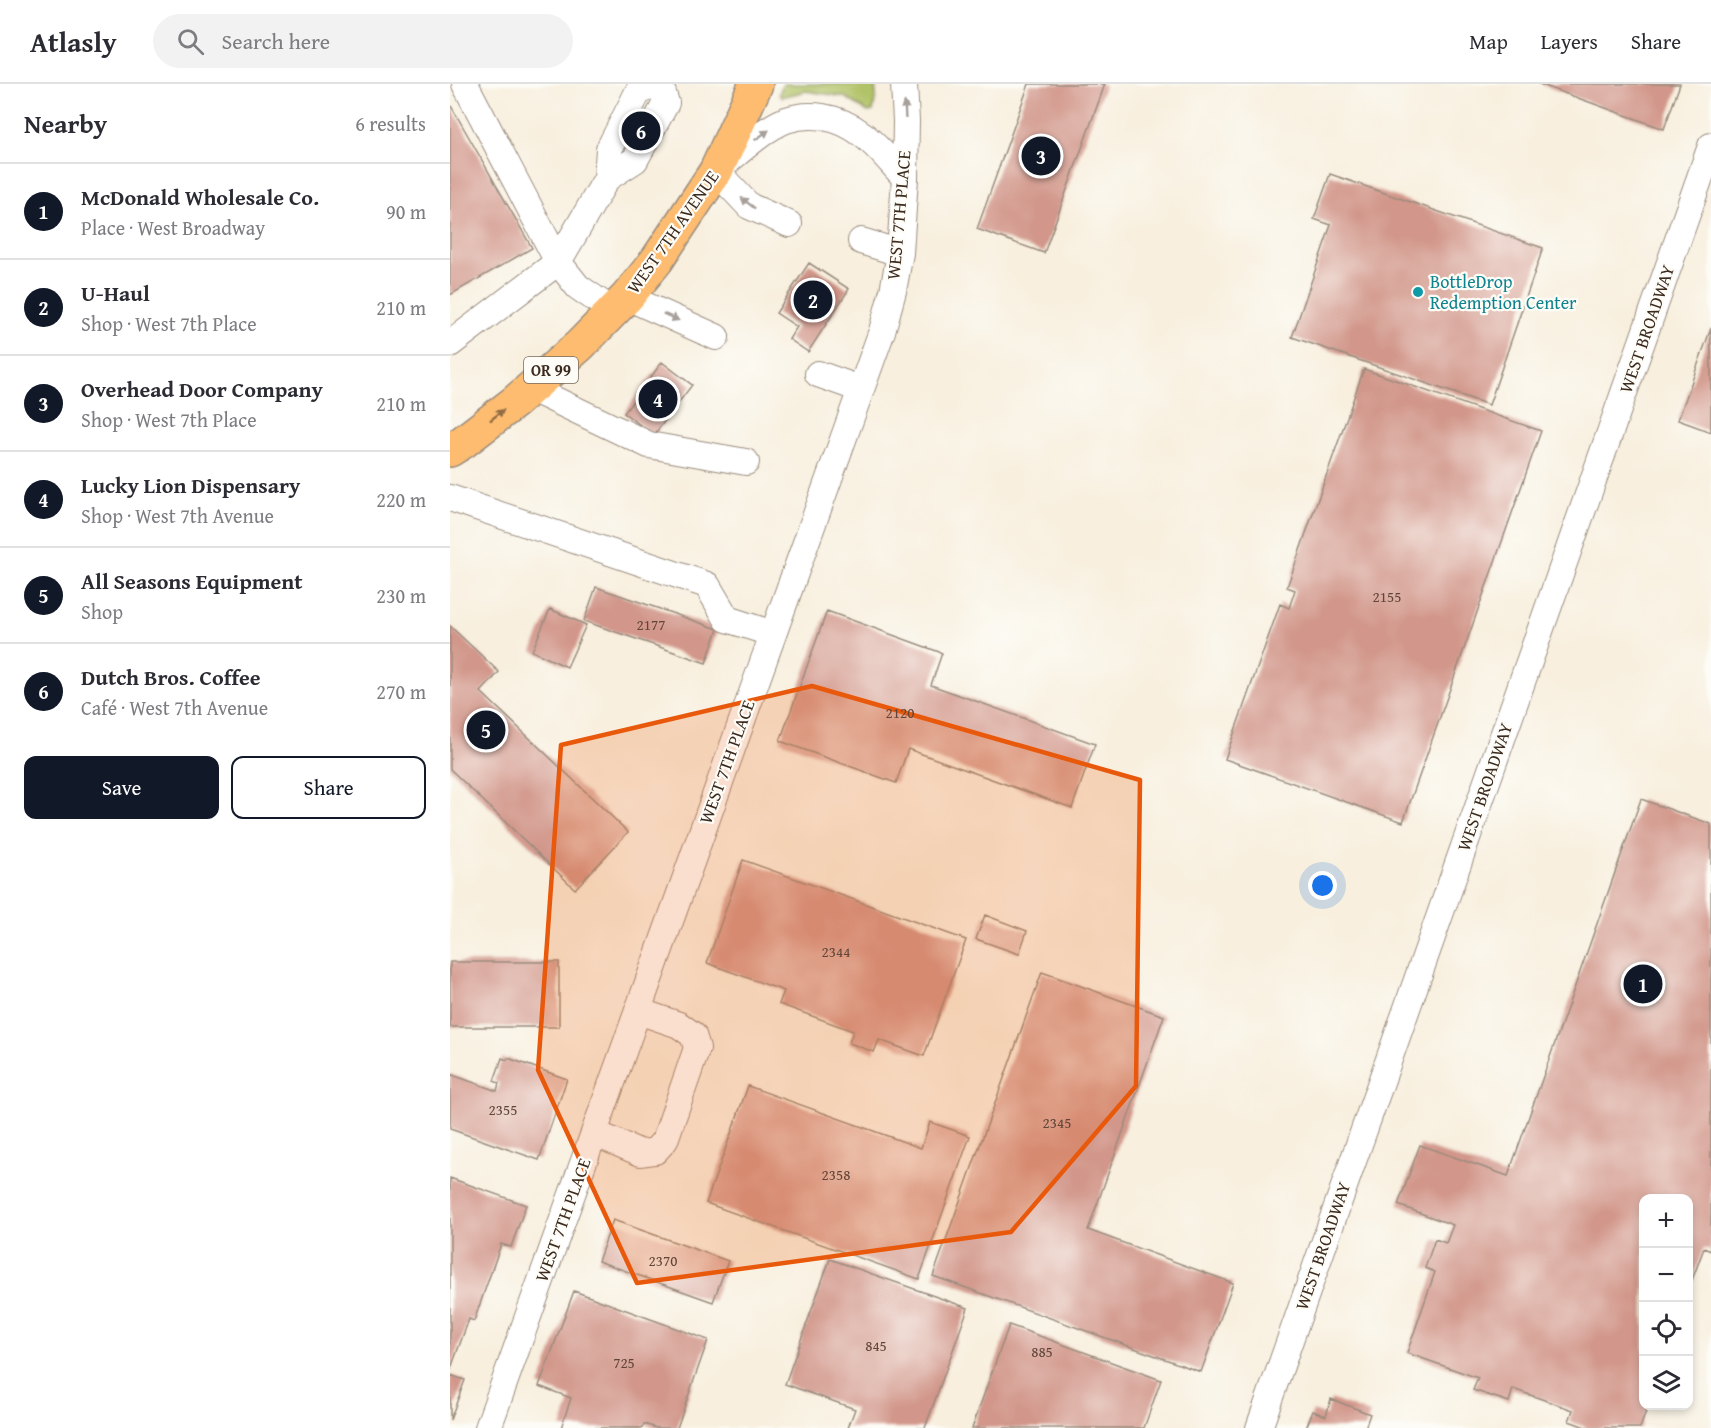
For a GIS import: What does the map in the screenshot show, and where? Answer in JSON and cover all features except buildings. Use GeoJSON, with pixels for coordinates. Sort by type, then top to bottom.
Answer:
{"type":"FeatureCollection","features":[{"type":"Feature","properties":{"kind":"main road","name":"WEST 7TH AVENUE"},"geometry":{"type":"LineString","coordinates":[[450,450],[472,435],[580,345],[620,304],[657,260],[716,171],[756,84]]}},
{"type":"Feature","properties":{"kind":"street"},"geometry":{"type":"LineString","coordinates":[[465,84],[558,262],[578,287],[716,337]]}},
{"type":"Feature","properties":{"kind":"street"},"geometry":{"type":"LineString","coordinates":[[450,344],[558,262],[607,177],[609,149],[638,92],[654,84]]}},
{"type":"Feature","properties":{"kind":"street"},"geometry":{"type":"LineString","coordinates":[[607,177],[635,160],[666,103],[660,84]]}},
{"type":"Feature","properties":{"kind":"street","name":"WEST 7TH PLACE"},"geometry":{"type":"LineString","coordinates":[[488,1428],[884,321],[893,291],[900,253],[905,178],[904,84]]}},
{"type":"Feature","properties":{"kind":"street"},"geometry":{"type":"LineString","coordinates":[[789,224],[749,206],[716,171],[763,134],[786,120],[812,115],[837,119],[858,130],[873,142],[905,178]]}},
{"type":"Feature","properties":{"kind":"street","name":"WEST BROADWAY"},"geometry":{"type":"LineString","coordinates":[[1259,1428],[1711,146]]}},
{"type":"Feature","properties":{"kind":"street"},"geometry":{"type":"LineString","coordinates":[[861,242],[900,253]]}},
{"type":"Feature","properties":{"kind":"street"},"geometry":{"type":"LineString","coordinates":[[818,374],[860,389]]}},
{"type":"Feature","properties":{"kind":"street"},"geometry":{"type":"LineString","coordinates":[[530,388],[649,445],[746,462]]}},
{"type":"Feature","properties":{"kind":"street"},"geometry":{"type":"LineString","coordinates":[[450,498],[707,585],[727,619],[772,634]]}},
{"type":"Feature","properties":{"kind":"street"},"geometry":{"type":"LineString","coordinates":[[594,1133],[641,1153],[655,1151],[665,1140],[697,1048],[693,1035],[679,1025],[638,1011]]}},
{"type":"Feature","properties":{"kind":"highlighted area"},"geometry":{"type":"Polygon","coordinates":[[[812,686],[1140,780],[1136,1086],[1011,1232],[637,1283],[538,1070],[561,745],[812,686]]]}},
{"type":"Feature","properties":{"kind":"green space"},"geometry":{"type":"Polygon","coordinates":[[[783,84],[875,84],[876,96],[873,111],[868,112],[845,97],[806,91],[782,97],[779,94],[783,84]]]}},
{"type":"Feature","properties":{"kind":"place","name":"Dutch Bros. Coffee"},"geometry":{"type":"Point","coordinates":[641,131]}},
{"type":"Feature","properties":{"kind":"place","name":"Overhead Door Company"},"geometry":{"type":"Point","coordinates":[1041,156]}},
{"type":"Feature","properties":{"kind":"place","name":"BottleDrop Redemption Center"},"geometry":{"type":"Point","coordinates":[1418,292]}},
{"type":"Feature","properties":{"kind":"place","name":"U-Haul"},"geometry":{"type":"Point","coordinates":[813,300]}},
{"type":"Feature","properties":{"kind":"place","name":"Lucky Lion Dispensary"},"geometry":{"type":"Point","coordinates":[658,399]}},
{"type":"Feature","properties":{"kind":"place","name":"All Seasons Equipment"},"geometry":{"type":"Point","coordinates":[486,730]}},
{"type":"Feature","properties":{"kind":"place","name":"McDonald Wholesale Co."},"geometry":{"type":"Point","coordinates":[1643,984]}}]}
